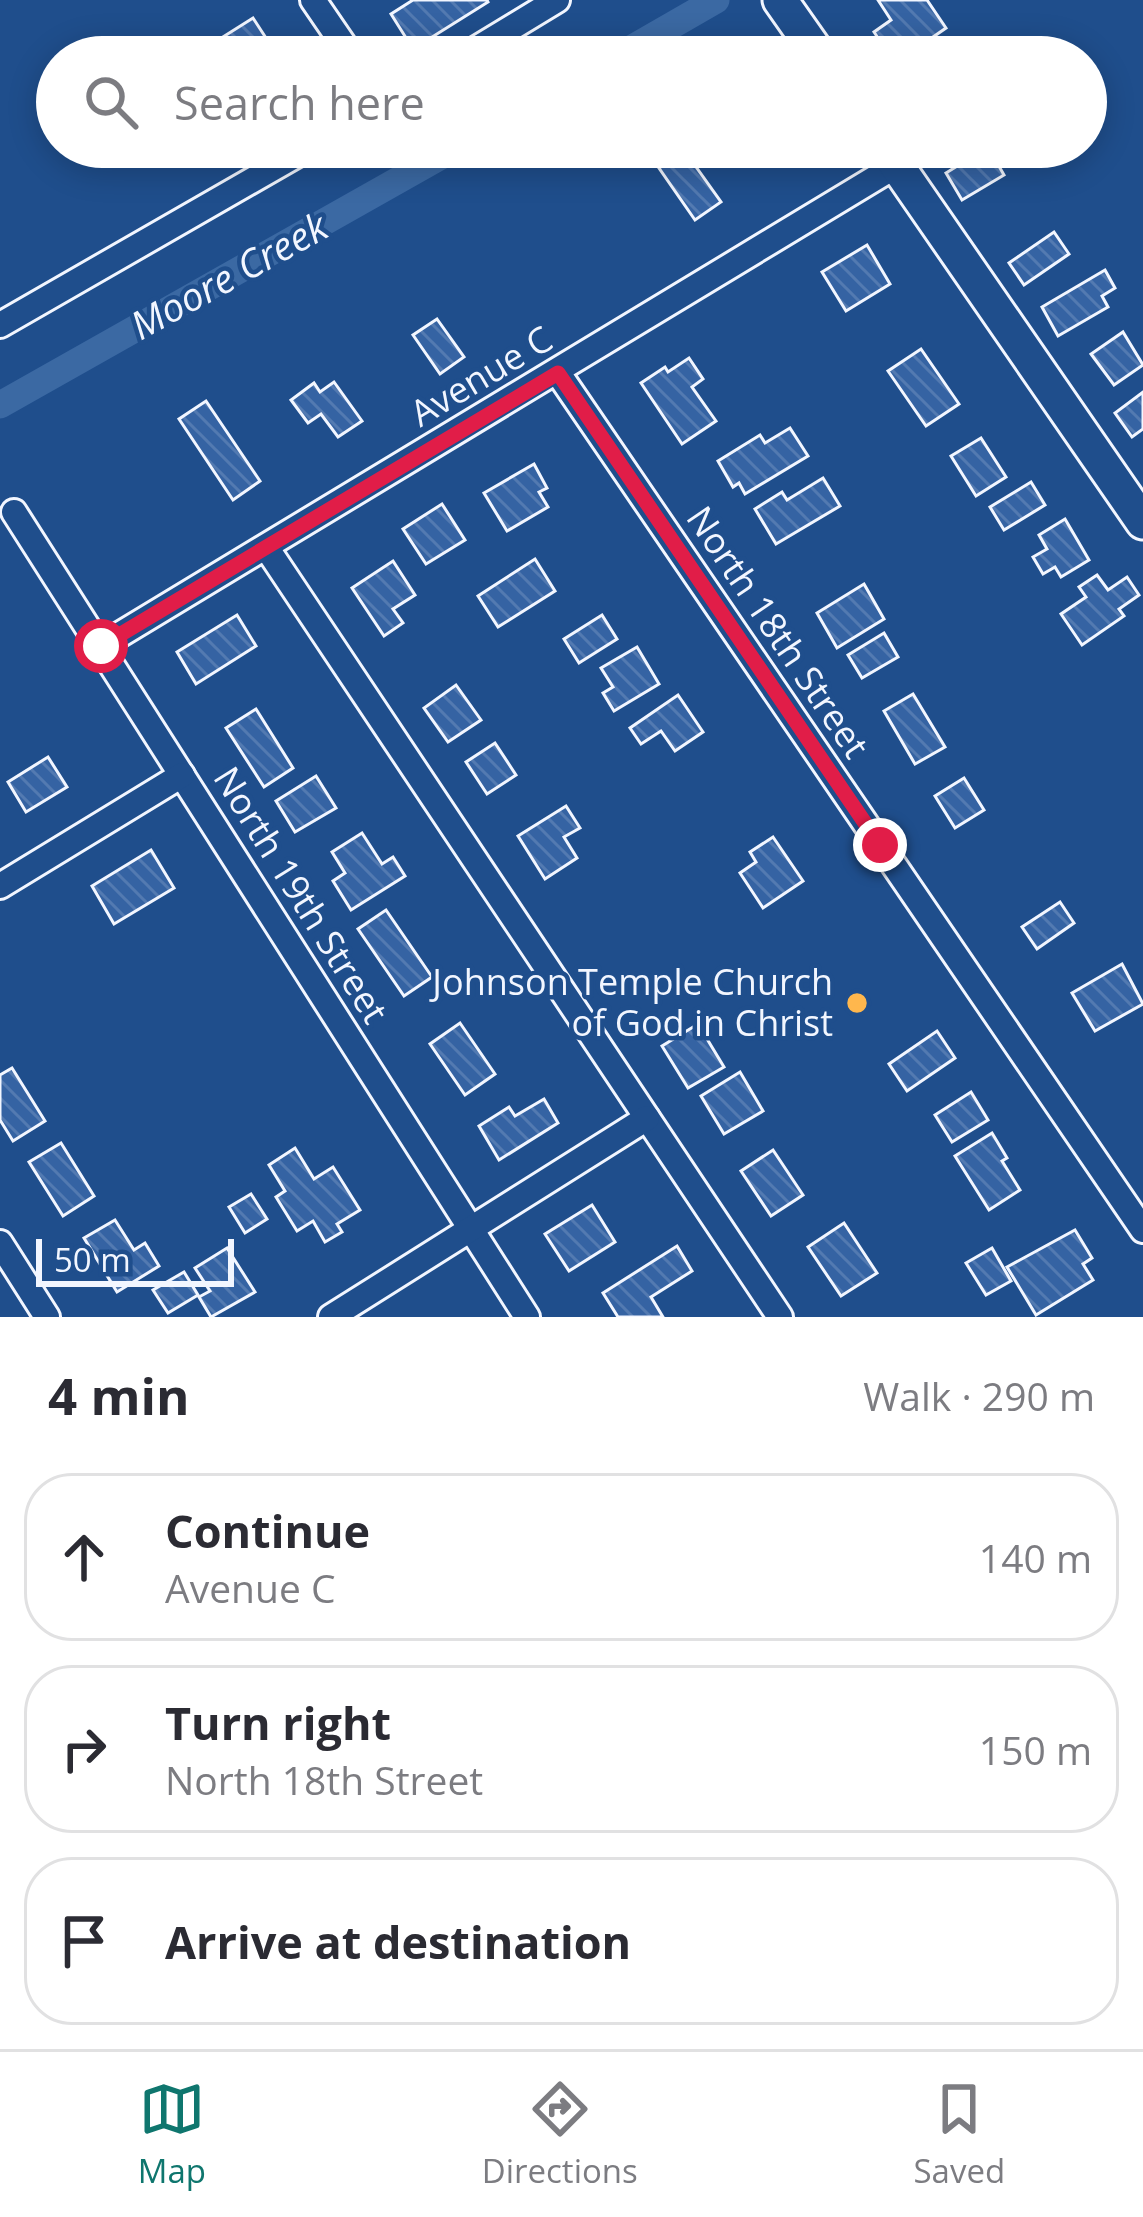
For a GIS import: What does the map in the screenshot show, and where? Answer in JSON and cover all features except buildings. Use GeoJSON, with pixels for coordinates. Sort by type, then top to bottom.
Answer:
{"type":"FeatureCollection","features":[{"type":"Feature","properties":{"kind":"street"},"geometry":{"type":"LineString","coordinates":[[313,0],[338,36]]}},
{"type":"Feature","properties":{"kind":"street"},"geometry":{"type":"LineString","coordinates":[[498,36],[557,0]]}},
{"type":"Feature","properties":{"kind":"street"},"geometry":{"type":"LineString","coordinates":[[781,2],[805,36]]}},
{"type":"Feature","properties":{"kind":"street"},"geometry":{"type":"LineString","coordinates":[[0,325],[273,168]]}},
{"type":"Feature","properties":{"kind":"street","name":"Avenue C"},"geometry":{"type":"LineString","coordinates":[[101,646],[558,373],[873,168]]}},
{"type":"Feature","properties":{"kind":"street"},"geometry":{"type":"LineString","coordinates":[[899,168],[1143,522]]}},
{"type":"Feature","properties":{"kind":"street","name":"North 18th Street"},"geometry":{"type":"LineString","coordinates":[[558,373],[1143,1230]]}},
{"type":"Feature","properties":{"kind":"street","name":"North 19th Street"},"geometry":{"type":"LineString","coordinates":[[14,512],[527,1317]]}},
{"type":"Feature","properties":{"kind":"street"},"geometry":{"type":"LineString","coordinates":[[266,547],[780,1317]]}},
{"type":"Feature","properties":{"kind":"street"},"geometry":{"type":"LineString","coordinates":[[0,886],[182,775]]}},
{"type":"Feature","properties":{"kind":"street"},"geometry":{"type":"LineString","coordinates":[[331,1317],[647,1118]]}},
{"type":"Feature","properties":{"kind":"street"},"geometry":{"type":"LineString","coordinates":[[0,1243],[47,1317]]}},
{"type":"Feature","properties":{"kind":"waterway","name":"Moore Creek"},"geometry":{"type":"LineString","coordinates":[[653,36],[716,0]]}},
{"type":"Feature","properties":{"kind":"waterway","name":"Moore Creek"},"geometry":{"type":"LineString","coordinates":[[0,405],[420,168]]}},
{"type":"Feature","properties":{"kind":"place","name":"Johnson Temple Church of God in Christ"},"geometry":{"type":"Point","coordinates":[857,1003]}},
{"type":"Feature","properties":{"kind":"route"},"geometry":{"type":"LineString","coordinates":[[101,646],[558,373],[880,845]]}}]}
